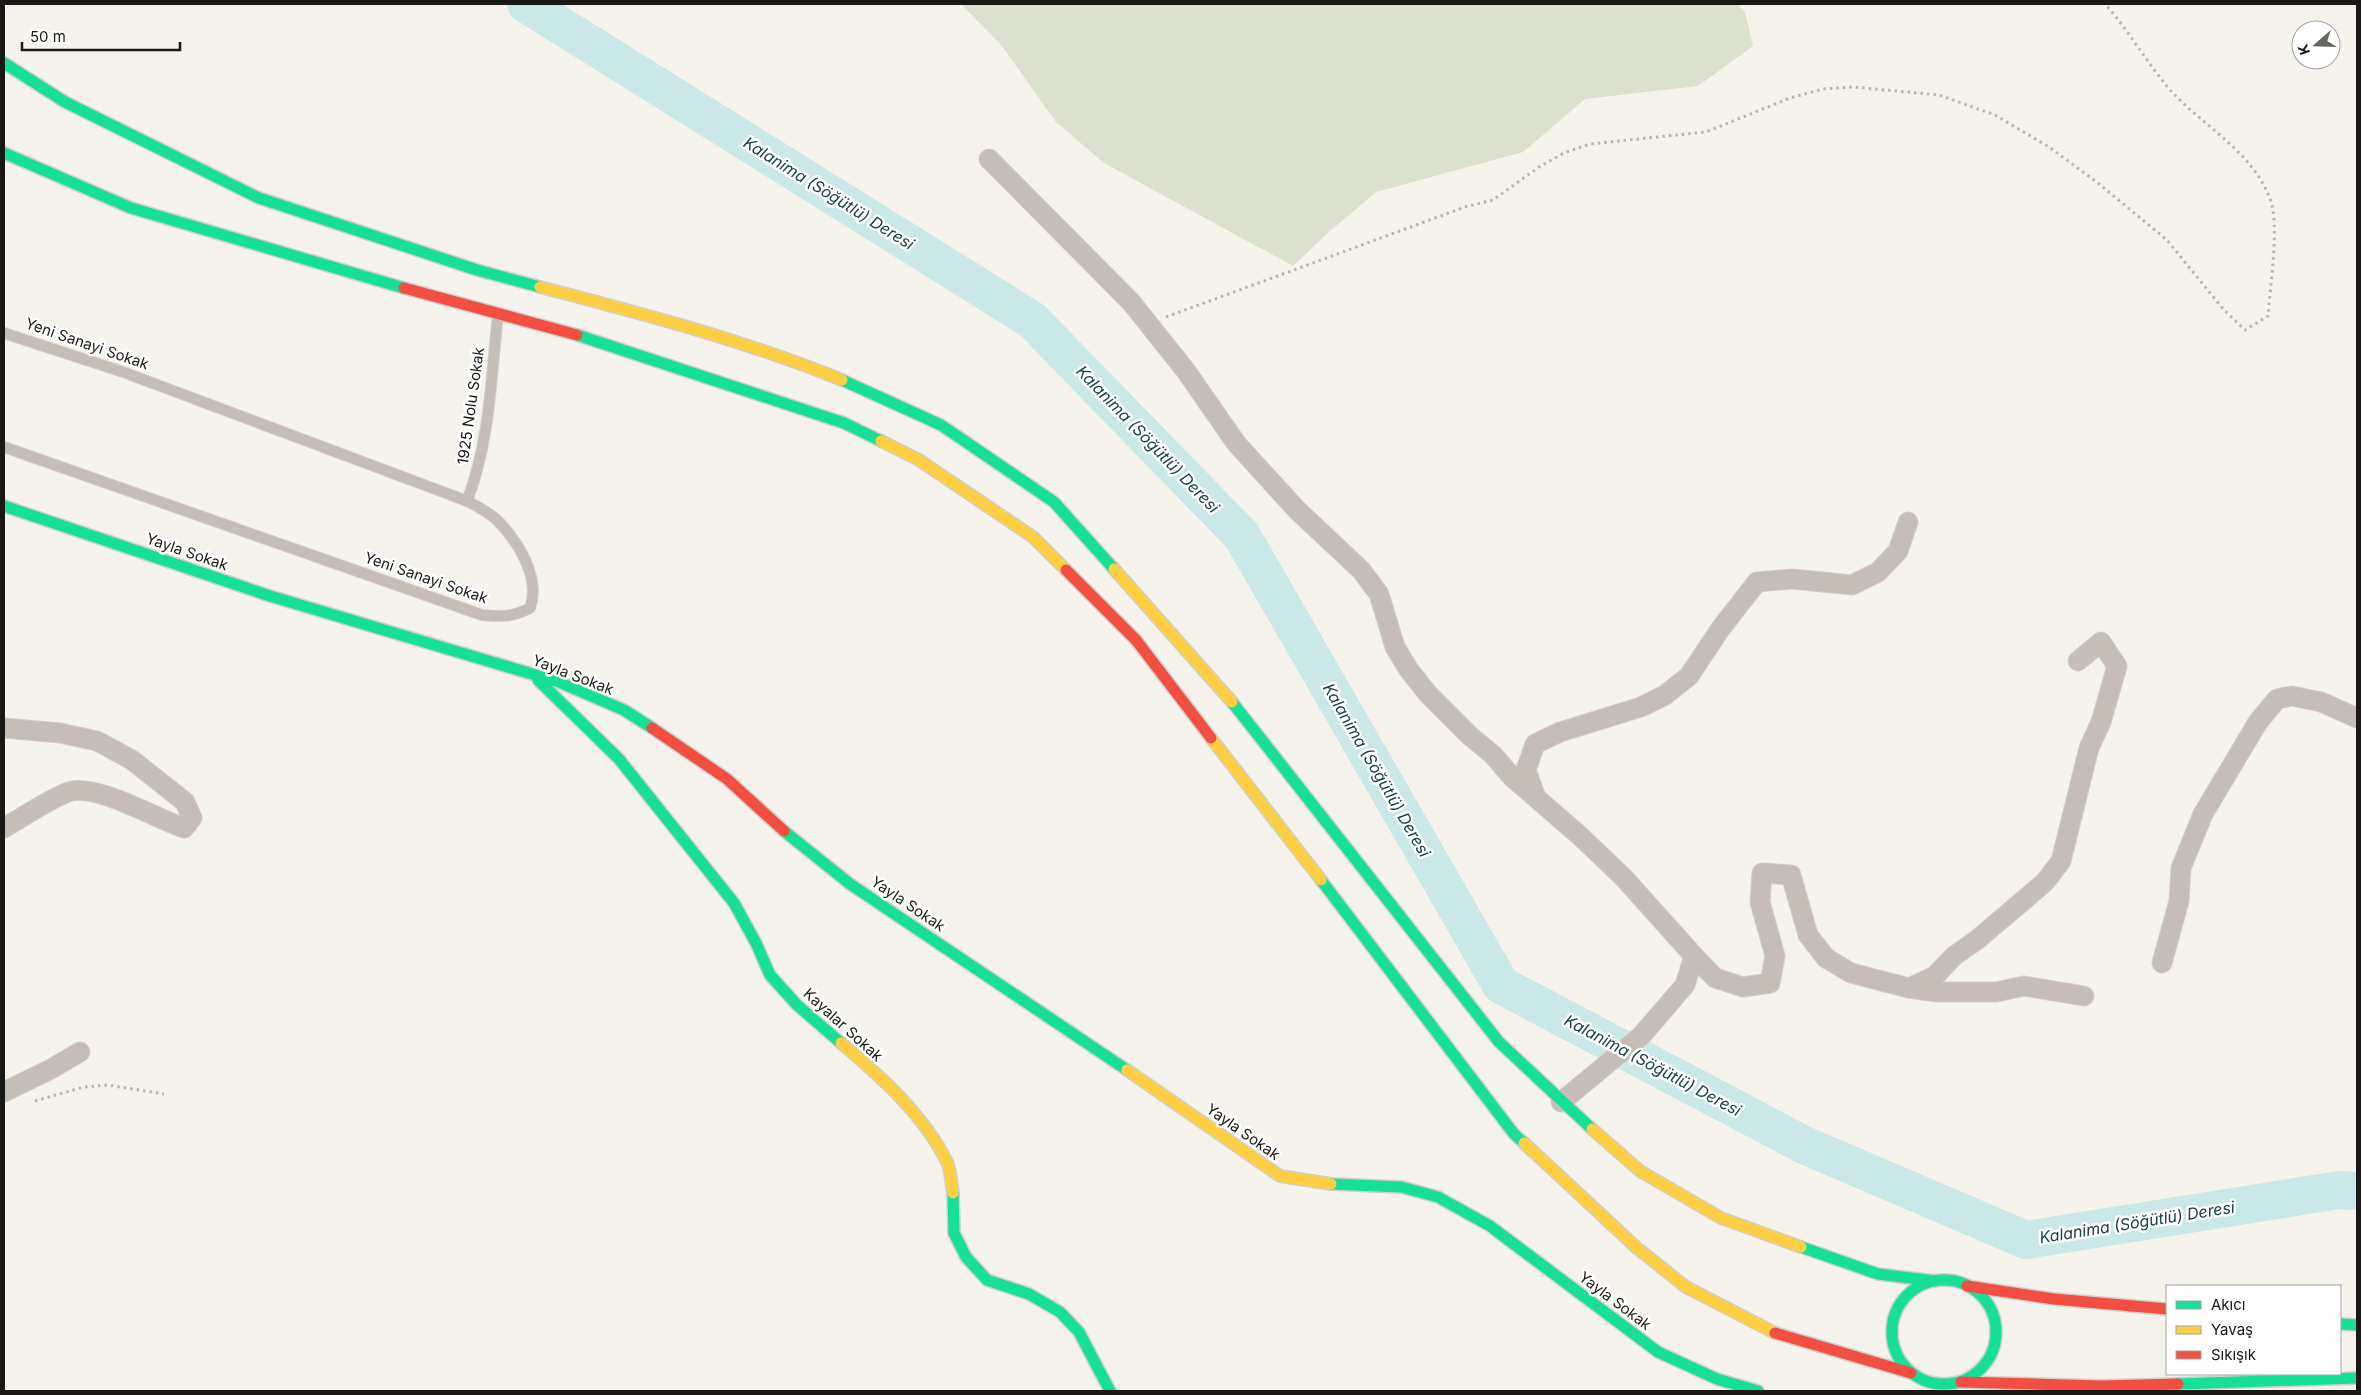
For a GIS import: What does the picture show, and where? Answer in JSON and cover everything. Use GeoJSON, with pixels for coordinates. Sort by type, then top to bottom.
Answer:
{"type":"FeatureCollection","features":[{"type":"Feature","properties":{"kind":"main road"},"geometry":{"type":"LineString","coordinates":[[4,63],[65,102],[259,198],[477,270],[652,316],[781,356],[859,387],[942,425],[1054,502],[1226,694],[1499,1042],[1561,1102],[1640,1171],[1721,1218],[1878,1274],[1935,1281],[1952,1281],[1967,1286],[2054,1299],[2166,1309]]}},
{"type":"Feature","properties":{"kind":"main road"},"geometry":{"type":"LineString","coordinates":[[4,153],[132,208],[498,314],[600,341],[844,423],[919,460],[1034,538],[1136,640],[1432,1024],[1514,1134],[1637,1248],[1686,1287],[1771,1332],[1911,1373],[1926,1382],[1944,1385],[1961,1382],[2101,1386],[2357,1378]]}},
{"type":"Feature","properties":{"kind":"main road","name":"Yayla Sokak"},"geometry":{"type":"LineString","coordinates":[[4,506],[270,596],[559,682],[624,710],[670,739],[726,779],[772,822],[850,884],[1175,1102],[1280,1176],[1325,1184],[1402,1187],[1438,1197],[1490,1226],[1658,1352],[1717,1379],[1758,1391]]}},
{"type":"Feature","properties":{"kind":"main road","name":"Kayalar Sokak"},"geometry":{"type":"LineString","coordinates":[[531,673],[619,759],[728,895],[756,943],[770,975],[797,1005],[867,1065],[922,1123],[948,1164],[953,1194],[954,1233],[966,1257],[987,1280],[1029,1294],[1060,1312],[1079,1332],[1110,1391]]}},
{"type":"Feature","properties":{"kind":"main road"},"geometry":{"type":"LineString","coordinates":[[1911,1373],[1899,1360],[1892,1343],[1892,1325],[1897,1309],[1907,1296],[1920,1286],[1935,1281]]}},
{"type":"Feature","properties":{"kind":"main road"},"geometry":{"type":"LineString","coordinates":[[1961,1382],[1977,1373],[1988,1359],[1995,1342],[1995,1325],[1990,1309],[1981,1296],[1967,1286]]}},
{"type":"Feature","properties":{"kind":"main road"},"geometry":{"type":"LineString","coordinates":[[2341,1324],[2357,1325]]}},
{"type":"Feature","properties":{"kind":"street"},"geometry":{"type":"LineString","coordinates":[[989,159],[1131,302],[1186,371],[1236,443],[1297,510],[1361,570],[1379,594],[1395,647],[1409,670],[1428,694],[1469,735],[1493,755],[1513,778],[1624,878],[1715,978],[1743,987],[1770,983],[1775,956],[1760,902],[1762,873],[1791,874],[1808,935],[1826,958],[1851,974],[1909,988],[1937,992],[1996,992],[2024,986],[2084,996]]}},
{"type":"Feature","properties":{"kind":"street"},"geometry":{"type":"LineString","coordinates":[[1535,796],[1526,770],[1536,744],[1560,732],[1641,707],[1665,695],[1688,676],[1721,628],[1757,582],[1792,579],[1852,584],[1878,572],[1898,552],[1908,522]]}},
{"type":"Feature","properties":{"kind":"street"},"geometry":{"type":"LineString","coordinates":[[1909,988],[1935,976],[1954,956],[1978,939],[2045,882],[2061,861],[2089,748],[2101,722],[2117,666],[2101,642],[2078,661]]}},
{"type":"Feature","properties":{"kind":"street"},"geometry":{"type":"LineString","coordinates":[[2162,963],[2179,901],[2181,868],[2188,850],[2203,814],[2258,722],[2277,699],[2292,696],[2321,702],[2357,718]]}},
{"type":"Feature","properties":{"kind":"street"},"geometry":{"type":"LineString","coordinates":[[4,728],[60,733],[97,741],[132,760],[184,802],[192,818],[184,828],[100,792],[70,791],[4,828]]}},
{"type":"Feature","properties":{"kind":"street"},"geometry":{"type":"LineString","coordinates":[[1561,1102],[1641,1036],[1685,985],[1694,956]]}},
{"type":"Feature","properties":{"kind":"street"},"geometry":{"type":"LineString","coordinates":[[4,1092],[80,1052]]}},
{"type":"Feature","properties":{"kind":"lane","name":"1925 Nolu Sokak"},"geometry":{"type":"LineString","coordinates":[[467,500],[478,472],[498,314]]}},
{"type":"Feature","properties":{"kind":"lane","name":"Yeni Sanayi Sokak"},"geometry":{"type":"LineString","coordinates":[[4,333],[124,372],[467,500],[497,520],[527,564],[533,582],[534,597],[530,608],[518,614],[505,617],[482,615],[4,447]]}},
{"type":"Feature","properties":{"kind":"path"},"geometry":{"type":"LineString","coordinates":[[1149,324],[1465,207],[1493,200],[1539,167],[1564,153],[1590,144],[1706,132],[1790,98],[1823,89],[1853,87],[1939,95],[1995,115],[2049,147],[2098,183],[2167,240],[2224,310],[2244,330],[2268,316],[2275,228],[2271,200],[2257,174],[2155,72],[2123,24],[2105,4]]}},
{"type":"Feature","properties":{"kind":"path"},"geometry":{"type":"LineString","coordinates":[[28,1103],[84,1087],[108,1085],[164,1094]]}},
{"type":"Feature","properties":{"kind":"green space"},"geometry":{"type":"Polygon","coordinates":[[[961,4],[1737,4],[1745,12],[1753,46],[1698,86],[1585,99],[1523,152],[1376,192],[1330,231],[1293,266],[1104,163],[1056,122],[1002,46],[961,4]]]}},
{"type":"Feature","properties":{"kind":"waterway","name":"Kalanima (Söğütlü) Deresi"},"geometry":{"type":"LineString","coordinates":[[526,4],[1032,320],[1242,536],[1501,985],[1804,1145],[2026,1240],[2339,1190],[2357,1191]]}},
{"type":"Feature","properties":{"kind":"traffic: fast"},"geometry":{"type":"LineString","coordinates":[[4,63],[65,102],[259,198],[477,270],[540,287]]}},
{"type":"Feature","properties":{"kind":"traffic: fast"},"geometry":{"type":"LineString","coordinates":[[4,153],[131,208],[404,288]]}},
{"type":"Feature","properties":{"kind":"traffic: fast"},"geometry":{"type":"LineString","coordinates":[[577,335],[844,423],[881,441]]}},
{"type":"Feature","properties":{"kind":"traffic: fast"},"geometry":{"type":"LineString","coordinates":[[842,380],[941,425],[1054,502],[1114,569]]}},
{"type":"Feature","properties":{"kind":"traffic: fast"},"geometry":{"type":"LineString","coordinates":[[4,506],[270,596],[559,682],[624,710],[652,728]]}},
{"type":"Feature","properties":{"kind":"traffic: fast"},"geometry":{"type":"LineString","coordinates":[[538,680],[619,759],[734,903],[756,943],[770,975],[797,1005],[841,1043]]}},
{"type":"Feature","properties":{"kind":"traffic: fast"},"geometry":{"type":"LineString","coordinates":[[1232,702],[1499,1042],[1592,1129]]}},
{"type":"Feature","properties":{"kind":"traffic: fast"},"geometry":{"type":"LineString","coordinates":[[784,831],[850,884],[1127,1070]]}},
{"type":"Feature","properties":{"kind":"traffic: fast"},"geometry":{"type":"LineString","coordinates":[[1321,880],[1514,1134],[1524,1143]]}},
{"type":"Feature","properties":{"kind":"traffic: fast"},"geometry":{"type":"LineString","coordinates":[[1331,1184],[1401,1187],[1438,1197],[1490,1226],[1658,1352],[1717,1379],[1758,1391]]}},
{"type":"Feature","properties":{"kind":"traffic: fast"},"geometry":{"type":"LineString","coordinates":[[953,1193],[954,1233],[966,1257],[987,1280],[1029,1294],[1060,1312],[1079,1332],[1110,1391]]}},
{"type":"Feature","properties":{"kind":"traffic: fast"},"geometry":{"type":"LineString","coordinates":[[1801,1247],[1878,1274],[1935,1281]]}},
{"type":"Feature","properties":{"kind":"traffic: fast"},"geometry":{"type":"LineString","coordinates":[[1944,1280],[1964,1284],[1981,1295],[1992,1312],[1996,1332],[1992,1352],[1981,1369],[1964,1380],[1944,1384],[1924,1380],[1907,1369],[1896,1352],[1892,1332],[1896,1312],[1907,1295],[1924,1284],[1944,1280]]}},
{"type":"Feature","properties":{"kind":"traffic: fast"},"geometry":{"type":"LineString","coordinates":[[2341,1324],[2357,1325]]}},
{"type":"Feature","properties":{"kind":"traffic: fast"},"geometry":{"type":"LineString","coordinates":[[2178,1384],[2357,1378]]}},
{"type":"Feature","properties":{"kind":"traffic: slow"},"geometry":{"type":"LineString","coordinates":[[540,287],[731,340],[842,380]]}},
{"type":"Feature","properties":{"kind":"traffic: slow"},"geometry":{"type":"LineString","coordinates":[[881,441],[919,460],[1033,537],[1066,570]]}},
{"type":"Feature","properties":{"kind":"traffic: slow"},"geometry":{"type":"LineString","coordinates":[[1114,569],[1232,702]]}},
{"type":"Feature","properties":{"kind":"traffic: slow"},"geometry":{"type":"LineString","coordinates":[[1211,738],[1321,880]]}},
{"type":"Feature","properties":{"kind":"traffic: slow"},"geometry":{"type":"LineString","coordinates":[[841,1043],[886,1083],[914,1112],[926,1128],[947,1162],[953,1193]]}},
{"type":"Feature","properties":{"kind":"traffic: slow"},"geometry":{"type":"LineString","coordinates":[[1127,1070],[1280,1176],[1331,1184]]}},
{"type":"Feature","properties":{"kind":"traffic: slow"},"geometry":{"type":"LineString","coordinates":[[1592,1129],[1640,1171],[1721,1218],[1801,1247]]}},
{"type":"Feature","properties":{"kind":"traffic: slow"},"geometry":{"type":"LineString","coordinates":[[1524,1143],[1637,1248],[1686,1287],[1775,1333]]}},
{"type":"Feature","properties":{"kind":"traffic: jam"},"geometry":{"type":"LineString","coordinates":[[404,288],[577,335]]}},
{"type":"Feature","properties":{"kind":"traffic: jam"},"geometry":{"type":"LineString","coordinates":[[1066,570],[1136,640],[1211,738]]}},
{"type":"Feature","properties":{"kind":"traffic: jam"},"geometry":{"type":"LineString","coordinates":[[652,728],[727,779],[784,831]]}},
{"type":"Feature","properties":{"kind":"traffic: jam"},"geometry":{"type":"LineString","coordinates":[[1967,1286],[2054,1299],[2166,1309]]}},
{"type":"Feature","properties":{"kind":"traffic: jam"},"geometry":{"type":"LineString","coordinates":[[1775,1333],[1911,1373]]}},
{"type":"Feature","properties":{"kind":"traffic: jam"},"geometry":{"type":"LineString","coordinates":[[1961,1382],[2101,1386],[2178,1384]]}}]}
